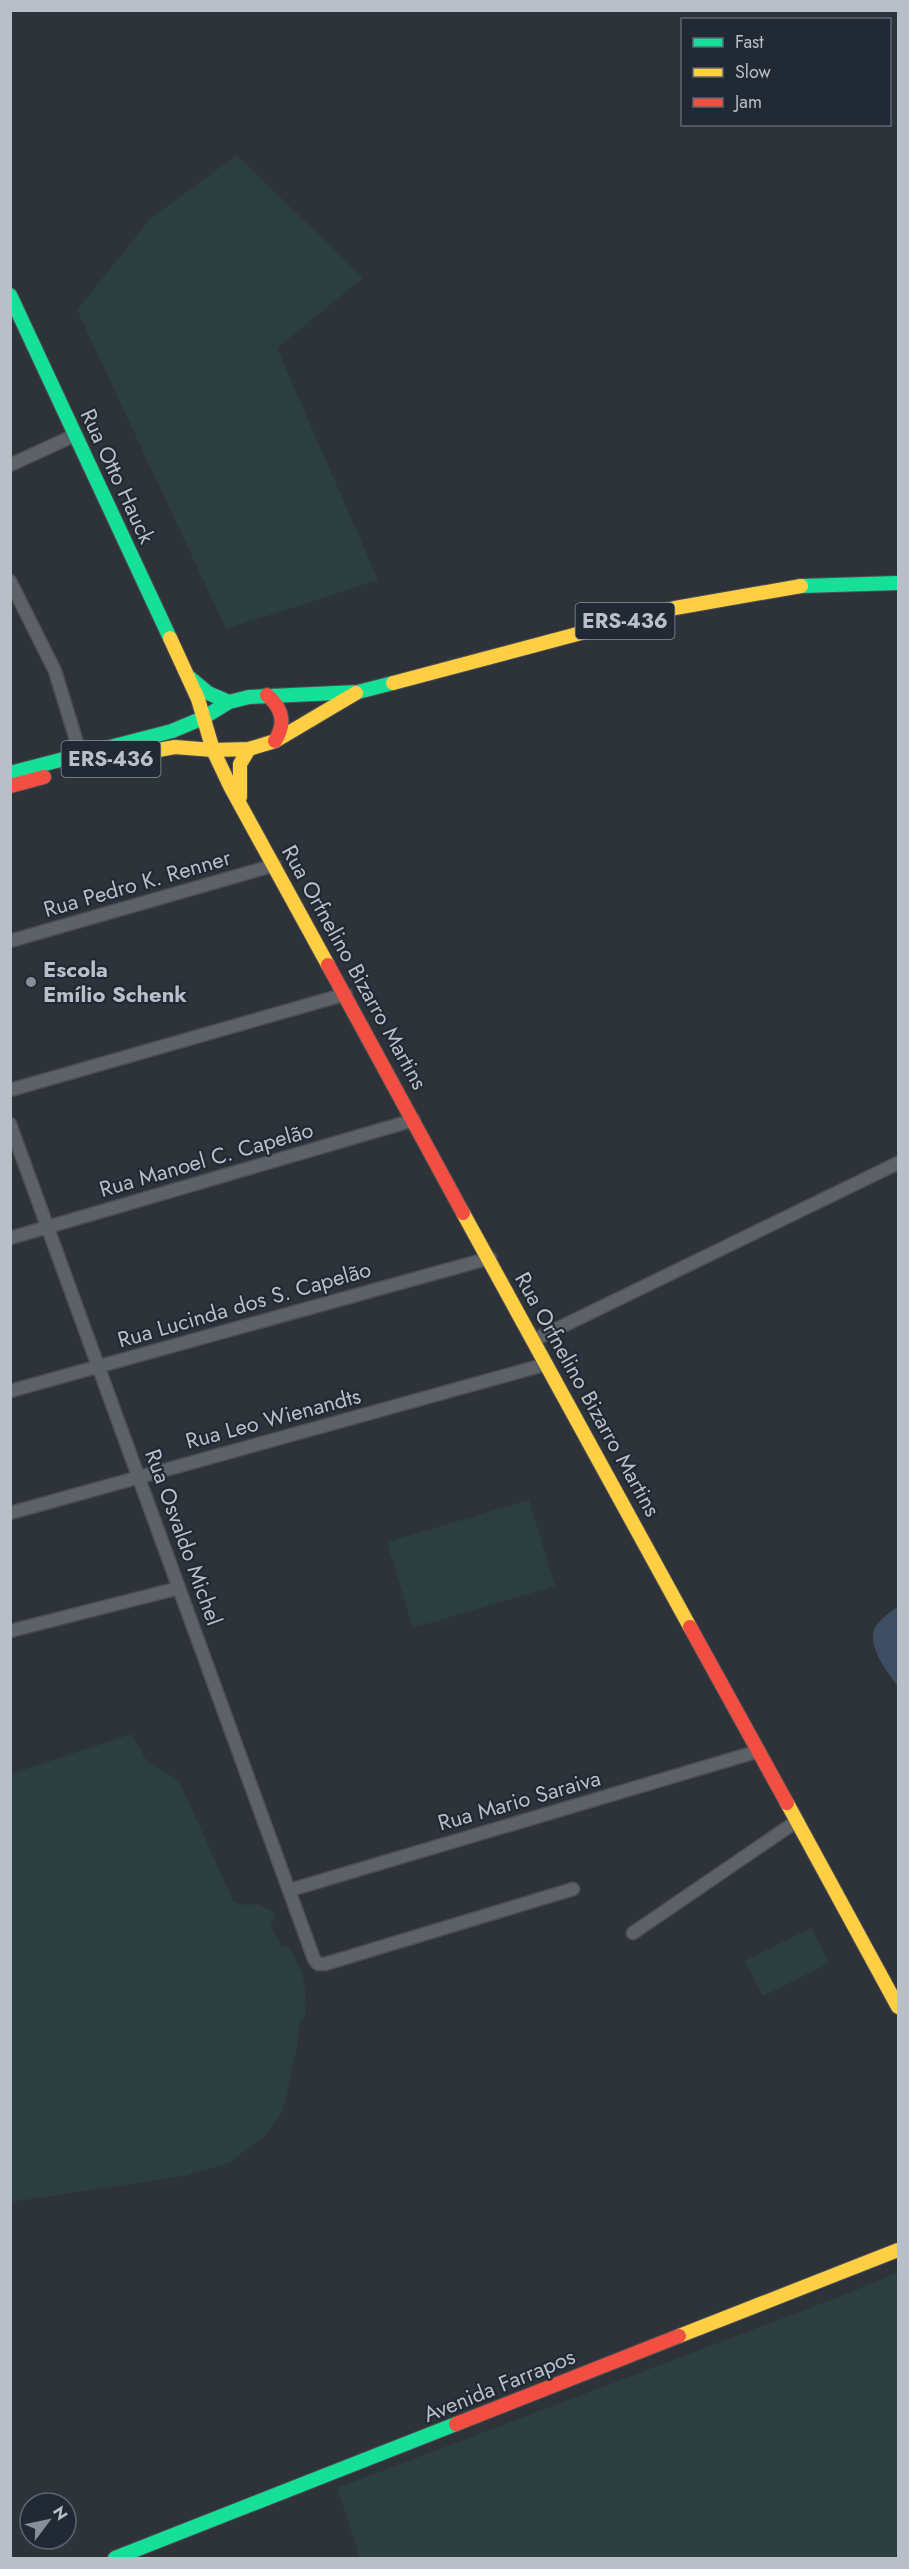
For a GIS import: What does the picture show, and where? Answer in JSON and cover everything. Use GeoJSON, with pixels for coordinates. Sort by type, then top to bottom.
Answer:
{"type":"FeatureCollection","features":[{"type":"Feature","properties":{"kind":"street","name":"Rua Otto Hauck"},"geometry":{"type":"LineString","coordinates":[[10,295],[15,315],[75,435],[187,675]]}},
{"type":"Feature","properties":{"kind":"street"},"geometry":{"type":"LineString","coordinates":[[10,465],[75,435]]}},
{"type":"Feature","properties":{"kind":"street"},"geometry":{"type":"LineString","coordinates":[[10,582],[55,671],[83,761]]}},
{"type":"Feature","properties":{"kind":"street","name":"ERS-436"},"geometry":{"type":"LineString","coordinates":[[10,786],[172,731],[203,718],[229,702],[267,695],[358,692],[675,608],[739,595],[795,586],[898,583]]}},
{"type":"Feature","properties":{"kind":"street"},"geometry":{"type":"LineString","coordinates":[[187,675],[208,693],[229,702]]}},
{"type":"Feature","properties":{"kind":"street","name":"Rua Orfnelino Bizarro Martins"},"geometry":{"type":"LineString","coordinates":[[187,675],[213,750],[240,801],[898,2007]]}},
{"type":"Feature","properties":{"kind":"street","name":"ERS-436"},"geometry":{"type":"LineString","coordinates":[[10,773],[175,747],[213,750],[249,749],[275,741],[358,692]]}},
{"type":"Feature","properties":{"kind":"street"},"geometry":{"type":"LineString","coordinates":[[267,695],[275,701],[285,721],[283,730],[275,741]]}},
{"type":"Feature","properties":{"kind":"street","name":"Rua Orfnelino Bizarro Martins"},"geometry":{"type":"LineString","coordinates":[[240,801],[240,764],[249,749]]}},
{"type":"Feature","properties":{"kind":"street","name":"Rua Pedro K. Renner"},"geometry":{"type":"LineString","coordinates":[[10,941],[275,865]]}},
{"type":"Feature","properties":{"kind":"street"},"geometry":{"type":"LineString","coordinates":[[10,1090],[346,994]]}},
{"type":"Feature","properties":{"kind":"street","name":"Rua Manoel C. Capelão"},"geometry":{"type":"LineString","coordinates":[[10,1238],[414,1120]]}},
{"type":"Feature","properties":{"kind":"street","name":"Rua Osvaldo Michel"},"geometry":{"type":"LineString","coordinates":[[10,1125],[314,1959],[318,1964],[325,1964],[573,1889]]}},
{"type":"Feature","properties":{"kind":"street"},"geometry":{"type":"LineString","coordinates":[[534,1340],[898,1163]]}},
{"type":"Feature","properties":{"kind":"street","name":"Rua Lucinda dos S. Capelão"},"geometry":{"type":"LineString","coordinates":[[10,1391],[489,1258]]}},
{"type":"Feature","properties":{"kind":"street","name":"Rua Leo Wienandts"},"geometry":{"type":"LineString","coordinates":[[10,1513],[548,1364]]}},
{"type":"Feature","properties":{"kind":"street"},"geometry":{"type":"LineString","coordinates":[[10,1631],[180,1588]]}},
{"type":"Feature","properties":{"kind":"street","name":"Rua Mario Saraiva"},"geometry":{"type":"LineString","coordinates":[[290,1890],[759,1751]]}},
{"type":"Feature","properties":{"kind":"street"},"geometry":{"type":"LineString","coordinates":[[633,1933],[797,1821]]}},
{"type":"Feature","properties":{"kind":"street","name":"Avenida Farrapos"},"geometry":{"type":"LineString","coordinates":[[115,2559],[898,2250]]}},
{"type":"Feature","properties":{"kind":"shaded area"},"geometry":{"type":"Polygon","coordinates":[[[237,155],[363,278],[277,348],[378,580],[226,629],[77,310],[150,219],[237,155]]]}},
{"type":"Feature","properties":{"kind":"shaded area"},"geometry":{"type":"Polygon","coordinates":[[[529,1500],[555,1586],[413,1628],[387,1542],[529,1500]]]}},
{"type":"Feature","properties":{"kind":"shaded area"},"geometry":{"type":"Polygon","coordinates":[[[131,1734],[147,1761],[179,1781],[234,1902],[245,1905],[258,1904],[275,1913],[274,1921],[270,1924],[282,1947],[290,1947],[298,1965],[304,1981],[305,2017],[300,2021],[297,2047],[283,2111],[266,2135],[229,2163],[184,2176],[11,2202],[11,1774],[131,1734]]]}},
{"type":"Feature","properties":{"kind":"shaded area"},"geometry":{"type":"Polygon","coordinates":[[[811,1928],[829,1963],[763,1996],[745,1961],[811,1928]]]}},
{"type":"Feature","properties":{"kind":"shaded area"},"geometry":{"type":"Polygon","coordinates":[[[898,2272],[898,2558],[360,2558],[337,2488],[844,2295],[898,2272]]]}},
{"type":"Feature","properties":{"kind":"water"},"geometry":{"type":"Polygon","coordinates":[[[898,1606],[898,1686],[880,1660],[873,1637],[878,1623],[898,1606]]]}},
{"type":"Feature","properties":{"kind":"traffic: fast"},"geometry":{"type":"LineString","coordinates":[[10,295],[170,638]]}},
{"type":"Feature","properties":{"kind":"traffic: fast"},"geometry":{"type":"LineString","coordinates":[[801,586],[898,583]]}},
{"type":"Feature","properties":{"kind":"traffic: fast"},"geometry":{"type":"LineString","coordinates":[[190,678],[208,693],[229,702]]}},
{"type":"Feature","properties":{"kind":"traffic: fast"},"geometry":{"type":"LineString","coordinates":[[10,773],[172,731],[203,718],[229,702],[249,697],[358,692],[393,683]]}},
{"type":"Feature","properties":{"kind":"traffic: fast"},"geometry":{"type":"LineString","coordinates":[[115,2558],[456,2424]]}},
{"type":"Feature","properties":{"kind":"traffic: slow"},"geometry":{"type":"LineString","coordinates":[[393,683],[675,608],[801,586]]}},
{"type":"Feature","properties":{"kind":"traffic: slow"},"geometry":{"type":"LineString","coordinates":[[170,638],[198,699],[213,750],[231,788],[328,965]]}},
{"type":"Feature","properties":{"kind":"traffic: slow"},"geometry":{"type":"LineString","coordinates":[[120,757],[175,747],[213,750],[249,749],[275,741],[356,693]]}},
{"type":"Feature","properties":{"kind":"traffic: slow"},"geometry":{"type":"LineString","coordinates":[[240,797],[240,764],[249,749]]}},
{"type":"Feature","properties":{"kind":"traffic: slow"},"geometry":{"type":"LineString","coordinates":[[463,1213],[690,1627]]}},
{"type":"Feature","properties":{"kind":"traffic: slow"},"geometry":{"type":"LineString","coordinates":[[787,1803],[898,2007]]}},
{"type":"Feature","properties":{"kind":"traffic: slow"},"geometry":{"type":"LineString","coordinates":[[679,2336],[898,2250]]}},
{"type":"Feature","properties":{"kind":"traffic: jam"},"geometry":{"type":"LineString","coordinates":[[267,695],[277,706],[281,716],[281,728],[275,741]]}},
{"type":"Feature","properties":{"kind":"traffic: jam"},"geometry":{"type":"LineString","coordinates":[[10,786],[44,777]]}},
{"type":"Feature","properties":{"kind":"traffic: jam"},"geometry":{"type":"LineString","coordinates":[[328,965],[463,1213]]}},
{"type":"Feature","properties":{"kind":"traffic: jam"},"geometry":{"type":"LineString","coordinates":[[690,1627],[787,1803]]}},
{"type":"Feature","properties":{"kind":"traffic: jam"},"geometry":{"type":"LineString","coordinates":[[456,2424],[679,2336]]}},
{"type":"Feature","properties":{"kind":"place","name":"Escola Emílio Schenk"},"geometry":{"type":"Point","coordinates":[31,982]}}]}
